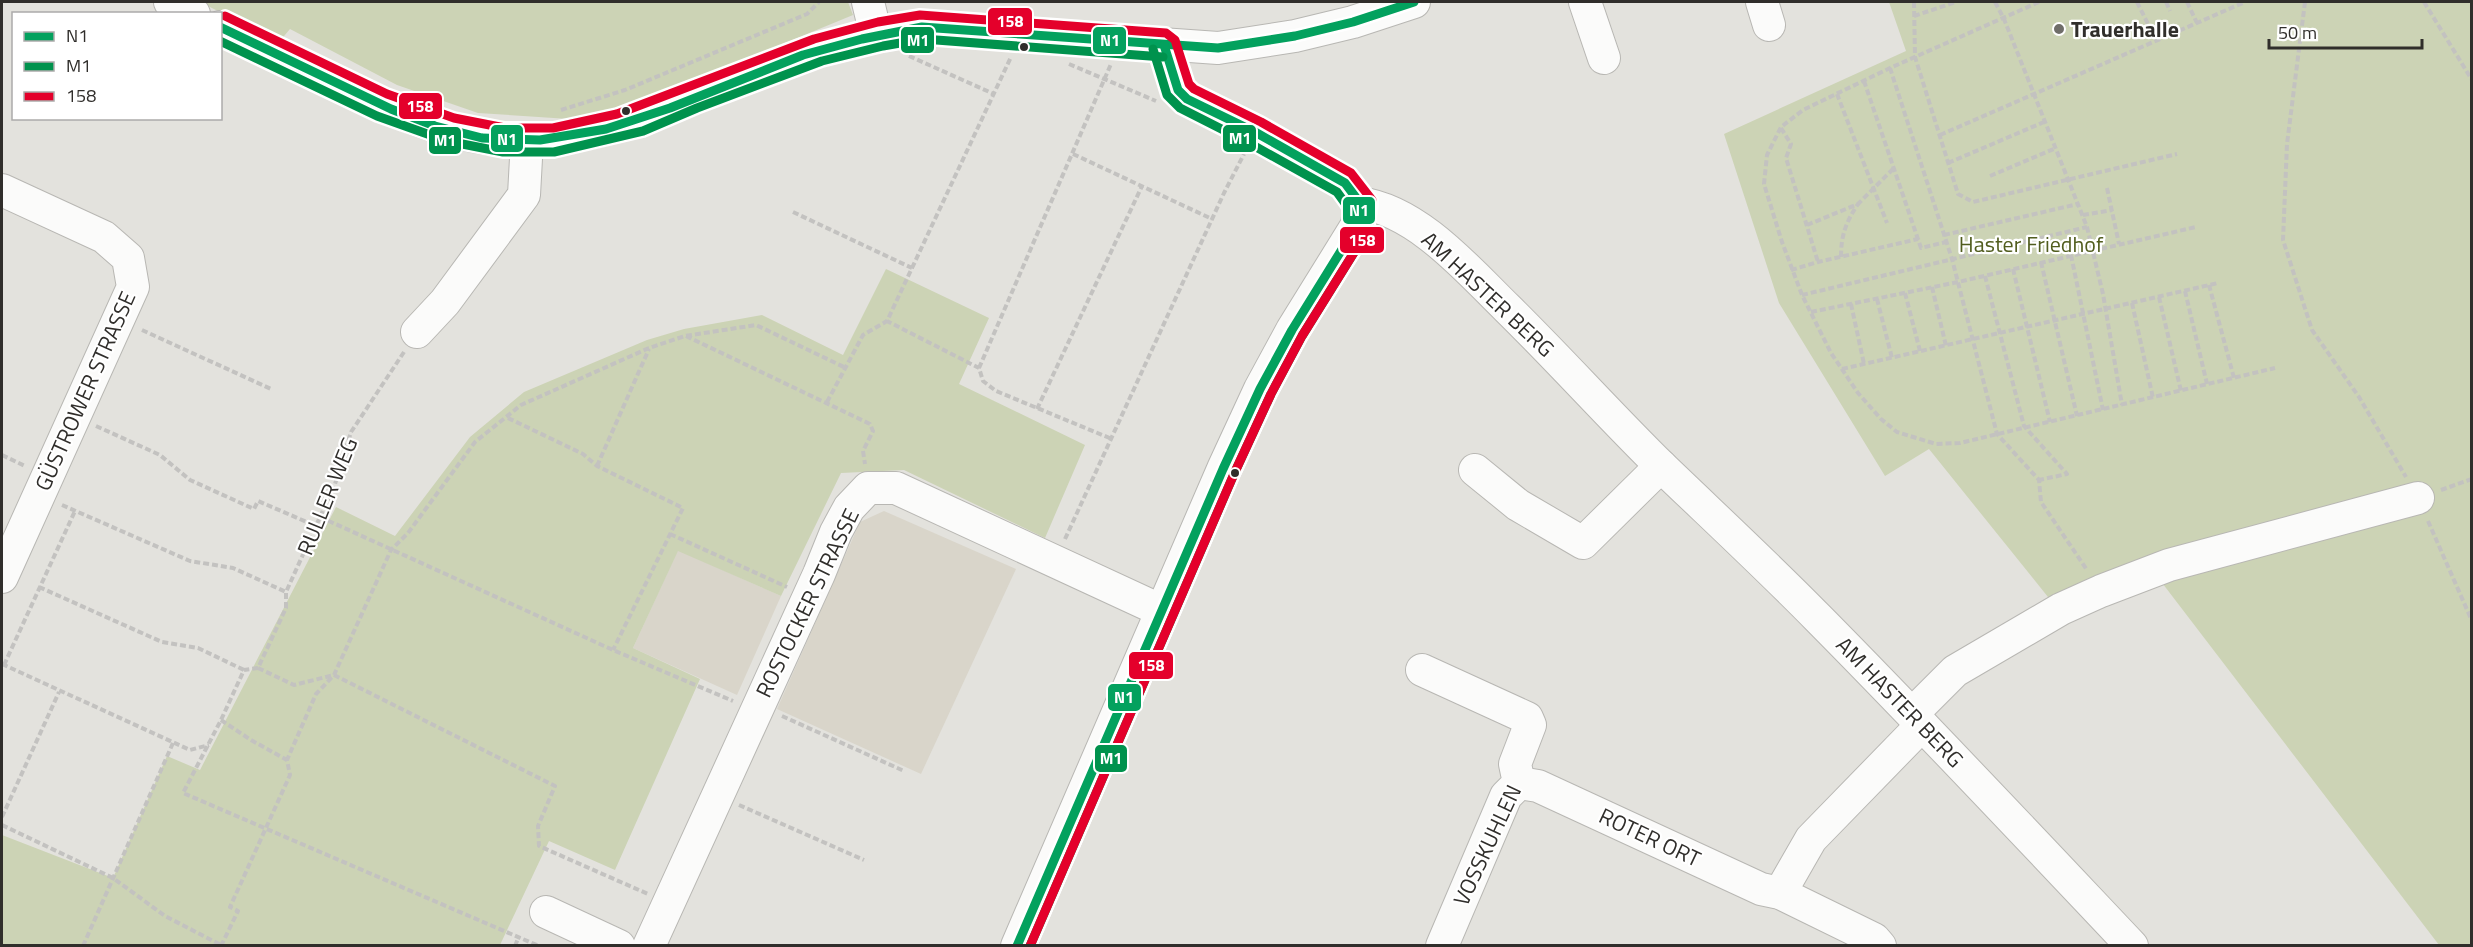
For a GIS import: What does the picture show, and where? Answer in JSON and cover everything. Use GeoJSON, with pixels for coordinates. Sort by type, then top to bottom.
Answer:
{"type":"FeatureCollection","features":[{"type":"Feature","properties":{"kind":"street"},"geometry":{"type":"LineString","coordinates":[[170,2],[190,12]]}},
{"type":"Feature","properties":{"kind":"street"},"geometry":{"type":"LineString","coordinates":[[868,2],[876,35]]}},
{"type":"Feature","properties":{"kind":"street"},"geometry":{"type":"LineString","coordinates":[[222,28],[382,105],[413,117],[486,138],[533,141],[591,133],[640,120],[818,50],[876,35],[922,27],[1218,48],[1295,36],[1353,22],[1414,2]]}},
{"type":"Feature","properties":{"kind":"street"},"geometry":{"type":"LineString","coordinates":[[1585,2],[1604,58]]}},
{"type":"Feature","properties":{"kind":"street"},"geometry":{"type":"LineString","coordinates":[[1017,945],[1160,610],[1260,389],[1292,330],[1357,225],[1360,203],[1345,183],[1255,132],[1187,99],[1178,90],[1164,45]]}},
{"type":"Feature","properties":{"kind":"street"},"geometry":{"type":"LineString","coordinates":[[417,332],[445,302],[524,195],[533,141]]}},
{"type":"Feature","properties":{"kind":"street","name":"GÜSTROWER STRASSE"},"geometry":{"type":"LineString","coordinates":[[2,190],[104,237],[128,258],[133,287],[75,417],[5,561]]}},
{"type":"Feature","properties":{"kind":"street","name":"AM HASTER BERG"},"geometry":{"type":"LineString","coordinates":[[1360,203],[1375,205],[1404,219],[1438,242],[1549,350],[1661,466],[1816,616],[2132,945]]}},
{"type":"Feature","properties":{"kind":"street"},"geometry":{"type":"LineString","coordinates":[[1475,470],[1518,505],[1583,543],[1661,466]]}},
{"type":"Feature","properties":{"kind":"street","name":"ROSTOCKER STRASSE"},"geometry":{"type":"LineString","coordinates":[[649,945],[809,597],[836,532],[849,508],[868,488],[896,488],[1160,610]]}},
{"type":"Feature","properties":{"kind":"street"},"geometry":{"type":"LineString","coordinates":[[1780,893],[1811,838],[1917,719],[1955,671],[2061,609],[2169,565],[2418,498]]}},
{"type":"Feature","properties":{"kind":"street","name":"VOSSKUHLEN"},"geometry":{"type":"LineString","coordinates":[[1422,670],[1527,718],[1530,725],[1515,764],[1519,783],[1506,796],[1442,945]]}},
{"type":"Feature","properties":{"kind":"street","name":"ROTER ORT"},"geometry":{"type":"LineString","coordinates":[[1519,783],[1538,786],[1761,889],[1780,893],[1874,939],[1880,945]]}},
{"type":"Feature","properties":{"kind":"street"},"geometry":{"type":"LineString","coordinates":[[546,912],[620,945]]}},
{"type":"Feature","properties":{"kind":"path"},"geometry":{"type":"LineString","coordinates":[[533,141],[547,119],[553,114],[625,90],[807,14],[819,2]]}},
{"type":"Feature","properties":{"kind":"path"},"geometry":{"type":"LineString","coordinates":[[1914,2],[1915,57],[1958,194],[1973,202],[2177,154]]}},
{"type":"Feature","properties":{"kind":"path"},"geometry":{"type":"LineString","coordinates":[[1914,16],[1956,2]]}},
{"type":"Feature","properties":{"kind":"path"},"geometry":{"type":"LineString","coordinates":[[1995,2],[2004,19],[2087,227],[2105,309],[2122,405]]}},
{"type":"Feature","properties":{"kind":"path"},"geometry":{"type":"LineString","coordinates":[[2039,2],[1890,68],[1803,110],[1781,127],[1767,155],[1764,184],[1791,270],[1831,353],[1881,420],[1897,432],[1936,444],[1960,443],[2275,368]]}},
{"type":"Feature","properties":{"kind":"path"},"geometry":{"type":"LineString","coordinates":[[2138,2],[2148,24]]}},
{"type":"Feature","properties":{"kind":"path"},"geometry":{"type":"LineString","coordinates":[[2166,2],[2170,11]]}},
{"type":"Feature","properties":{"kind":"path"},"geometry":{"type":"LineString","coordinates":[[2187,2],[2197,23]]}},
{"type":"Feature","properties":{"kind":"path"},"geometry":{"type":"LineString","coordinates":[[1940,135],[2035,95],[2241,2]]}},
{"type":"Feature","properties":{"kind":"path"},"geometry":{"type":"LineString","coordinates":[[2305,2],[2287,144],[2283,240],[2312,330],[2359,397],[2418,498],[2472,621]]}},
{"type":"Feature","properties":{"kind":"path"},"geometry":{"type":"LineString","coordinates":[[2424,2],[2472,80]]}},
{"type":"Feature","properties":{"kind":"path"},"geometry":{"type":"LineString","coordinates":[[827,402],[863,335],[887,321],[1014,51],[1016,33]]}},
{"type":"Feature","properties":{"kind":"path"},"geometry":{"type":"LineString","coordinates":[[876,35],[890,48],[994,94]]}},
{"type":"Feature","properties":{"kind":"path"},"geometry":{"type":"LineString","coordinates":[[1112,439],[996,391],[983,381],[979,368],[1113,59],[1113,41]]}},
{"type":"Feature","properties":{"kind":"path"},"geometry":{"type":"LineString","coordinates":[[1060,61],[1167,106],[1187,99]]}},
{"type":"Feature","properties":{"kind":"path"},"geometry":{"type":"LineString","coordinates":[[1890,68],[1952,259],[1997,434],[2039,480],[2041,502],[2101,591]]}},
{"type":"Feature","properties":{"kind":"path"},"geometry":{"type":"LineString","coordinates":[[1864,81],[1921,248],[1946,242]]}},
{"type":"Feature","properties":{"kind":"path"},"geometry":{"type":"LineString","coordinates":[[1837,94],[1887,223]]}},
{"type":"Feature","properties":{"kind":"path"},"geometry":{"type":"LineString","coordinates":[[1948,163],[2044,122]]}},
{"type":"Feature","properties":{"kind":"path"},"geometry":{"type":"LineString","coordinates":[[1781,127],[1791,144],[1786,158],[1818,262]]}},
{"type":"Feature","properties":{"kind":"path"},"geometry":{"type":"LineString","coordinates":[[1056,561],[1212,219],[1255,132]]}},
{"type":"Feature","properties":{"kind":"path"},"geometry":{"type":"LineString","coordinates":[[1990,176],[2056,148]]}},
{"type":"Feature","properties":{"kind":"path"},"geometry":{"type":"LineString","coordinates":[[1073,154],[1212,219]]}},
{"type":"Feature","properties":{"kind":"path"},"geometry":{"type":"LineString","coordinates":[[1841,257],[1841,238],[1847,222],[1858,204],[1894,168]]}},
{"type":"Feature","properties":{"kind":"path"},"geometry":{"type":"LineString","coordinates":[[1037,409],[1142,186]]}},
{"type":"Feature","properties":{"kind":"path"},"geometry":{"type":"LineString","coordinates":[[2107,188],[2119,244]]}},
{"type":"Feature","properties":{"kind":"path"},"geometry":{"type":"LineString","coordinates":[[1807,225],[1858,204]]}},
{"type":"Feature","properties":{"kind":"path"},"geometry":{"type":"LineString","coordinates":[[1944,235],[2078,204]]}},
{"type":"Feature","properties":{"kind":"path"},"geometry":{"type":"LineString","coordinates":[[2083,215],[2112,210]]}},
{"type":"Feature","properties":{"kind":"path"},"geometry":{"type":"LineString","coordinates":[[793,212],[912,268]]}},
{"type":"Feature","properties":{"kind":"path"},"geometry":{"type":"LineString","coordinates":[[1802,295],[2087,227]]}},
{"type":"Feature","properties":{"kind":"path"},"geometry":{"type":"LineString","coordinates":[[1810,312],[1958,282],[2196,227]]}},
{"type":"Feature","properties":{"kind":"path"},"geometry":{"type":"LineString","coordinates":[[1791,270],[1918,239]]}},
{"type":"Feature","properties":{"kind":"path"},"geometry":{"type":"LineString","coordinates":[[2071,255],[2103,410]]}},
{"type":"Feature","properties":{"kind":"path"},"geometry":{"type":"LineString","coordinates":[[2041,262],[2078,416]]}},
{"type":"Feature","properties":{"kind":"path"},"geometry":{"type":"LineString","coordinates":[[2013,269],[2050,422]]}},
{"type":"Feature","properties":{"kind":"path"},"geometry":{"type":"LineString","coordinates":[[1984,276],[2024,426],[2067,474],[2039,480]]}},
{"type":"Feature","properties":{"kind":"path"},"geometry":{"type":"LineString","coordinates":[[1842,369],[2218,283]]}},
{"type":"Feature","properties":{"kind":"path"},"geometry":{"type":"LineString","coordinates":[[2209,285],[2234,378]]}},
{"type":"Feature","properties":{"kind":"path"},"geometry":{"type":"LineString","coordinates":[[1932,287],[1946,346]]}},
{"type":"Feature","properties":{"kind":"path"},"geometry":{"type":"LineString","coordinates":[[2185,291],[2207,384]]}},
{"type":"Feature","properties":{"kind":"path"},"geometry":{"type":"LineString","coordinates":[[1905,293],[1920,351]]}},
{"type":"Feature","properties":{"kind":"path"},"geometry":{"type":"LineString","coordinates":[[2159,297],[2181,391]]}},
{"type":"Feature","properties":{"kind":"path"},"geometry":{"type":"LineString","coordinates":[[1877,299],[1892,358]]}},
{"type":"Feature","properties":{"kind":"path"},"geometry":{"type":"LineString","coordinates":[[2132,303],[2153,398]]}},
{"type":"Feature","properties":{"kind":"path"},"geometry":{"type":"LineString","coordinates":[[1851,304],[1864,364]]}},
{"type":"Feature","properties":{"kind":"path"},"geometry":{"type":"LineString","coordinates":[[119,320],[271,389]]}},
{"type":"Feature","properties":{"kind":"path"},"geometry":{"type":"LineString","coordinates":[[887,321],[979,368]]}},
{"type":"Feature","properties":{"kind":"path"},"geometry":{"type":"LineString","coordinates":[[2,825],[113,878],[165,916],[221,945],[238,911],[230,907],[290,775],[287,759],[316,694],[334,675],[391,550],[408,533],[475,442],[508,418],[521,405],[649,348],[685,336],[756,325],[846,368]]}},
{"type":"Feature","properties":{"kind":"path","name":"RULLER WEG"},"geometry":{"type":"LineString","coordinates":[[258,668],[286,608],[286,592],[334,484],[351,432],[417,332]]}},
{"type":"Feature","properties":{"kind":"path"},"geometry":{"type":"LineString","coordinates":[[685,336],[870,424],[873,431],[862,451],[868,488]]}},
{"type":"Feature","properties":{"kind":"path"},"geometry":{"type":"LineString","coordinates":[[597,466],[649,348]]}},
{"type":"Feature","properties":{"kind":"path"},"geometry":{"type":"LineString","coordinates":[[75,417],[160,455],[190,480],[254,509],[258,501],[316,526]]}},
{"type":"Feature","properties":{"kind":"path"},"geometry":{"type":"LineString","coordinates":[[508,418],[583,454],[597,466],[682,508],[614,650]]}},
{"type":"Feature","properties":{"kind":"path"},"geometry":{"type":"LineString","coordinates":[[2418,498],[2472,479]]}},
{"type":"Feature","properties":{"kind":"path"},"geometry":{"type":"LineString","coordinates":[[39,494],[190,561],[233,568],[286,592]]}},
{"type":"Feature","properties":{"kind":"path"},"geometry":{"type":"LineString","coordinates":[[75,511],[3,665],[190,750],[209,745]]}},
{"type":"Feature","properties":{"kind":"path"},"geometry":{"type":"LineString","coordinates":[[320,517],[614,650],[904,771]]}},
{"type":"Feature","properties":{"kind":"path"},"geometry":{"type":"LineString","coordinates":[[670,534],[809,597]]}},
{"type":"Feature","properties":{"kind":"path"},"geometry":{"type":"LineString","coordinates":[[39,587],[162,642],[198,648],[244,670],[258,668],[294,685],[334,675],[555,786],[538,826],[539,846],[668,903]]}},
{"type":"Feature","properties":{"kind":"path"},"geometry":{"type":"LineString","coordinates":[[244,670],[183,794],[538,945]]}},
{"type":"Feature","properties":{"kind":"path"},"geometry":{"type":"LineString","coordinates":[[2,817],[59,692]]}},
{"type":"Feature","properties":{"kind":"path"},"geometry":{"type":"LineString","coordinates":[[221,720],[251,740],[287,759]]}},
{"type":"Feature","properties":{"kind":"path"},"geometry":{"type":"LineString","coordinates":[[83,945],[173,743]]}},
{"type":"Feature","properties":{"kind":"path"},"geometry":{"type":"LineString","coordinates":[[717,795],[864,860]]}},
{"type":"Feature","properties":{"kind":"path"},"geometry":{"type":"LineString","coordinates":[[515,945],[519,936]]}},
{"type":"Feature","properties":{"kind":"shaded area"},"geometry":{"type":"Polygon","coordinates":[[[884,511],[1016,569],[921,774],[777,709],[860,522],[884,511]]]}},
{"type":"Feature","properties":{"kind":"shaded area"},"geometry":{"type":"Polygon","coordinates":[[[678,550],[781,596],[737,695],[633,648],[678,550]]]}},
{"type":"Feature","properties":{"kind":"green space"},"geometry":{"type":"Polygon","coordinates":[[[200,2],[848,2],[853,15],[651,98],[584,120],[478,113],[397,85],[290,29],[279,42],[200,2]]]}},
{"type":"Feature","properties":{"kind":"green space","name":"Haster Friedhof"},"geometry":{"type":"Polygon","coordinates":[[[1889,2],[2471,2],[2471,945],[2439,945],[2153,571],[2052,602],[1929,449],[1885,476],[1779,303],[1724,134],[1906,51],[1889,2]]]}},
{"type":"Feature","properties":{"kind":"green space"},"geometry":{"type":"Polygon","coordinates":[[[886,269],[989,318],[959,384],[1085,445],[1045,538],[904,470],[841,473],[781,596],[678,551],[633,648],[700,679],[615,870],[549,841],[500,945],[2,945],[2,835],[113,878],[167,756],[200,770],[336,507],[395,536],[470,437],[524,392],[647,340],[684,329],[762,315],[843,355],[886,269]]]}},
{"type":"Feature","properties":{"kind":"transit line","name":"N1"},"geometry":{"type":"LineString","coordinates":[[222,28],[391,109],[435,126],[482,138],[540,140],[606,129],[670,108],[803,55],[862,39],[922,27],[1218,48],[1295,36],[1353,22],[1414,2]]}},
{"type":"Feature","properties":{"kind":"transit line","name":"158"},"geometry":{"type":"LineString","coordinates":[[225,16],[387,94],[454,118],[505,128],[553,128],[617,114],[814,39],[878,22],[920,15],[1166,33],[1175,40],[1189,84],[1194,89],[1261,122],[1351,173],[1372,200],[1368,230],[1302,336],[1271,394],[1234,474],[1030,946]]}},
{"type":"Feature","properties":{"kind":"transit line","name":"M1"},"geometry":{"type":"LineString","coordinates":[[222,42],[377,116],[447,141],[503,152],[554,152],[643,131],[822,61],[923,39],[1163,57]]}},
{"type":"Feature","properties":{"kind":"transit line","name":"N1"},"geometry":{"type":"LineString","coordinates":[[1017,946],[1223,469],[1260,389],[1292,330],[1357,225],[1360,203],[1345,183],[1255,132],[1187,99],[1178,90],[1164,45]]}},
{"type":"Feature","properties":{"kind":"transit line","name":"M1"},"geometry":{"type":"LineString","coordinates":[[1153,49],[1167,95],[1180,108],[1337,192],[1350,210]]}},
{"type":"Feature","properties":{"kind":"transit line","name":"M1"},"geometry":{"type":"LineString","coordinates":[[1030,946],[1234,474],[1271,394],[1302,336],[1368,230],[1372,205]]}},
{"type":"Feature","properties":{"kind":"place","name":"Trauerhalle"},"geometry":{"type":"Point","coordinates":[2059,29]}}]}
